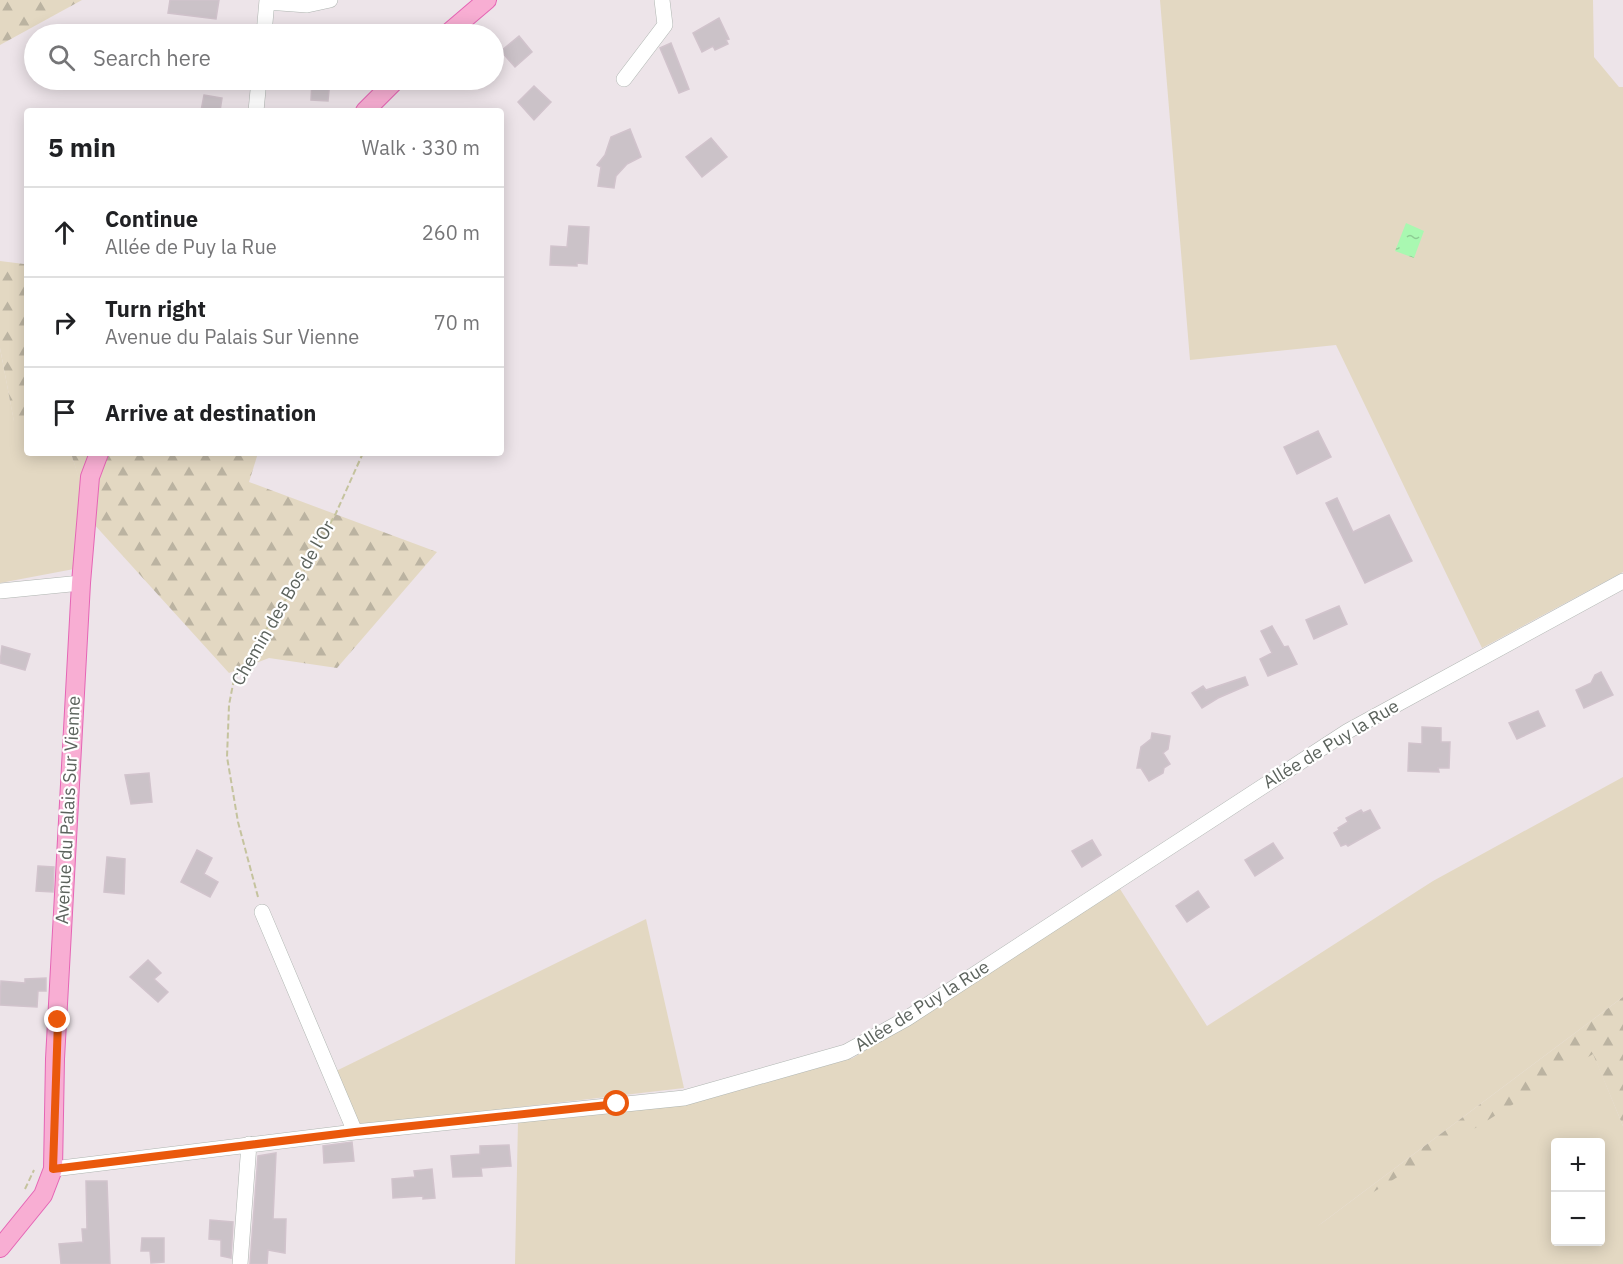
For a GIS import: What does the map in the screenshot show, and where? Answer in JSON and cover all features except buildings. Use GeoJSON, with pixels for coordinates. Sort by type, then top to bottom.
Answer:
{"type":"FeatureCollection","features":[{"type":"Feature","properties":{"kind":"main road"},"geometry":{"type":"LineString","coordinates":[[459,24],[487,0]]}},
{"type":"Feature","properties":{"kind":"main road"},"geometry":{"type":"LineString","coordinates":[[368,108],[386,90]]}},
{"type":"Feature","properties":{"kind":"main road","name":"Avenue du Palais Sur Vienne"},"geometry":{"type":"LineString","coordinates":[[45,1166],[56,1059],[81,583],[90,477],[98,456]]}},
{"type":"Feature","properties":{"kind":"main road"},"geometry":{"type":"LineString","coordinates":[[0,1248],[43,1195],[45,1166]]}},
{"type":"Feature","properties":{"kind":"street"},"geometry":{"type":"LineString","coordinates":[[265,24],[267,1],[307,5],[330,0]]}},
{"type":"Feature","properties":{"kind":"street"},"geometry":{"type":"LineString","coordinates":[[624,79],[665,25],[662,0]]}},
{"type":"Feature","properties":{"kind":"street"},"geometry":{"type":"LineString","coordinates":[[256,108],[258,90]]}},
{"type":"Feature","properties":{"kind":"street","name":"Allée de Puy la Rue"},"geometry":{"type":"LineString","coordinates":[[45,1166],[684,1098],[846,1052],[906,1019],[1348,731],[1623,580]]}},
{"type":"Feature","properties":{"kind":"street"},"geometry":{"type":"LineString","coordinates":[[0,591],[81,583]]}},
{"type":"Feature","properties":{"kind":"street"},"geometry":{"type":"LineString","coordinates":[[262,912],[355,1132]]}},
{"type":"Feature","properties":{"kind":"street"},"geometry":{"type":"LineString","coordinates":[[240,1264],[249,1144]]}},
{"type":"Feature","properties":{"kind":"path","name":"Chemin des Bos de l'Or"},"geometry":{"type":"LineString","coordinates":[[262,912],[238,822],[227,757],[229,705],[234,679],[297,582],[336,513],[362,456]]}},
{"type":"Feature","properties":{"kind":"path"},"geometry":{"type":"LineString","coordinates":[[21,1197],[45,1166]]}},
{"type":"Feature","properties":{"kind":"green space"},"geometry":{"type":"Polygon","coordinates":[[[0,0],[82,0],[38,24],[24,24],[24,32],[0,45],[0,0]]]}},
{"type":"Feature","properties":{"kind":"green space"},"geometry":{"type":"Polygon","coordinates":[[[1160,0],[1593,0],[1594,57],[1619,87],[1623,87],[1623,572],[1482,648],[1336,345],[1190,360],[1160,0]]]}},
{"type":"Feature","properties":{"kind":"green space"},"geometry":{"type":"Polygon","coordinates":[[[0,261],[24,264],[24,421],[14,422],[0,348],[0,261]]]}},
{"type":"Feature","properties":{"kind":"green space"},"geometry":{"type":"Polygon","coordinates":[[[0,348],[14,421],[24,421],[24,456],[72,456],[82,487],[74,569],[0,583],[0,348]]]}},
{"type":"Feature","properties":{"kind":"green space"},"geometry":{"type":"Polygon","coordinates":[[[72,456],[257,456],[249,482],[437,552],[337,668],[269,658],[229,673],[92,522],[72,456]]]}},
{"type":"Feature","properties":{"kind":"green space"},"geometry":{"type":"Polygon","coordinates":[[[1623,777],[1623,997],[1318,1226],[1593,1053],[1623,1126],[1623,1264],[515,1264],[518,1121],[687,1105],[853,1058],[1120,889],[1207,1026],[1433,881],[1623,777]]]}},
{"type":"Feature","properties":{"kind":"green space"},"geometry":{"type":"Polygon","coordinates":[[[646,919],[684,1088],[358,1126],[334,1072],[646,919]]]}},
{"type":"Feature","properties":{"kind":"green space"},"geometry":{"type":"Polygon","coordinates":[[[1623,997],[1623,1126],[1593,1054],[1310,1232],[1623,997]]]}},
{"type":"Feature","properties":{"kind":"water"},"geometry":{"type":"Polygon","coordinates":[[[1406,223],[1424,231],[1414,258],[1395,251],[1406,223]]]}},
{"type":"Feature","properties":{"kind":"route"},"geometry":{"type":"LineString","coordinates":[[58,1020],[53,1169],[355,1132],[617,1104]]}}]}
